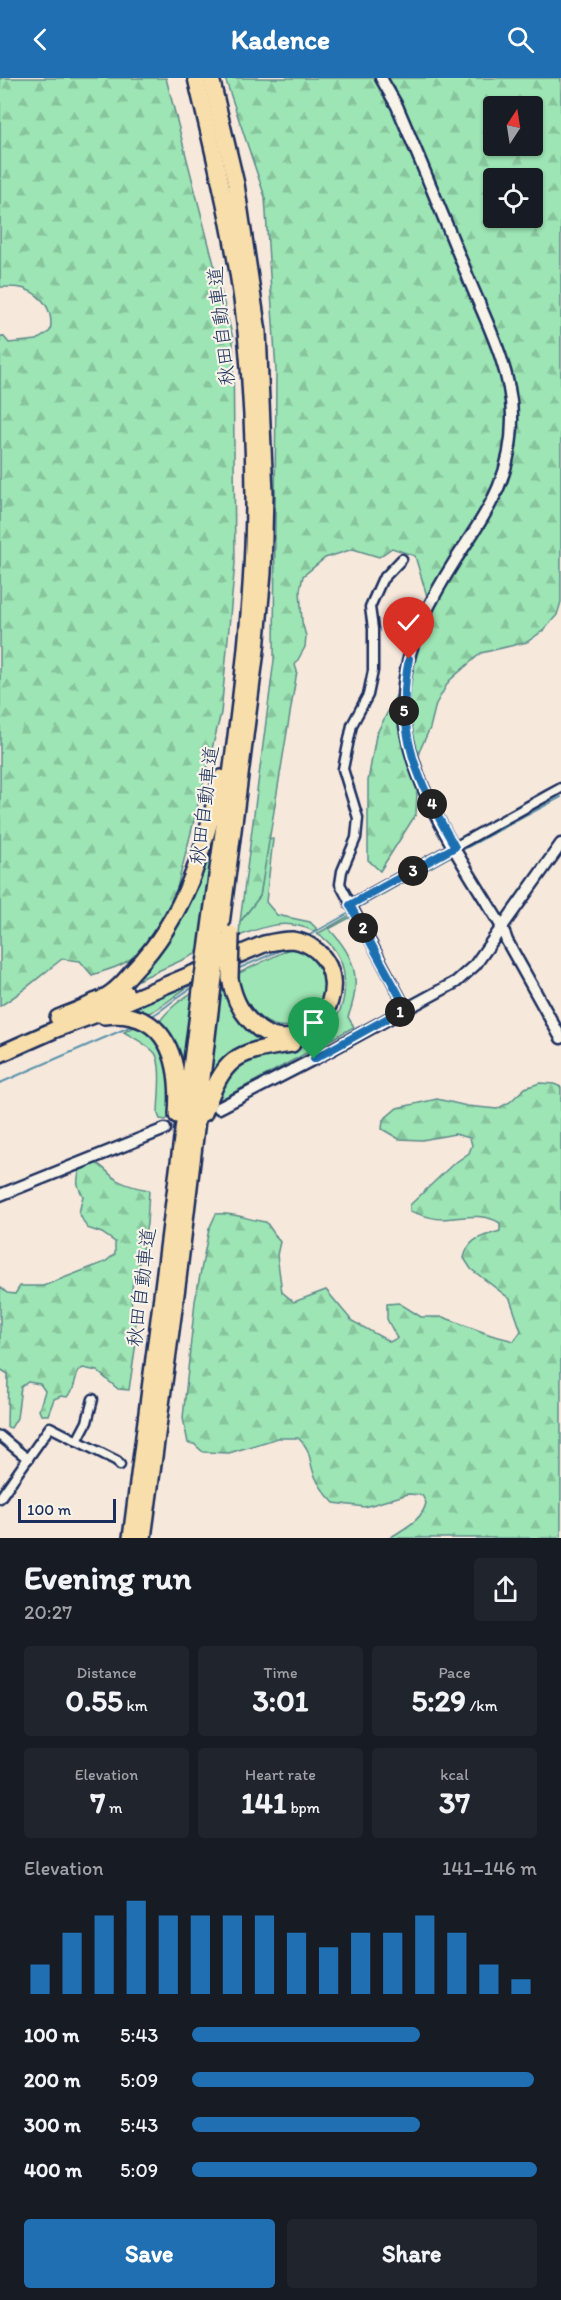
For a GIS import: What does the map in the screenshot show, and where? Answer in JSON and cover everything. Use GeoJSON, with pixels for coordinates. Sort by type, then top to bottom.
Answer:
{"type":"FeatureCollection","features":[{"type":"Feature","properties":{"kind":"highway","name":"秋田自動車道"},"geometry":{"type":"LineString","coordinates":[[196,78],[221,186],[246,332],[254,495],[252,572],[219,939]]}},
{"type":"Feature","properties":{"kind":"highway","name":"秋田自動車道"},"geometry":{"type":"LineString","coordinates":[[131,1538],[170,1226],[207,988],[219,939],[256,650],[263,573],[265,494],[258,332],[236,184],[211,78]]}},
{"type":"Feature","properties":{"kind":"highway"},"geometry":{"type":"LineString","coordinates":[[0,1043],[112,993],[150,953],[172,921],[187,892],[210,820],[239,699]]}},
{"type":"Feature","properties":{"kind":"highway"},"geometry":{"type":"LineString","coordinates":[[94,1002],[139,989],[275,935],[293,934],[308,938],[319,944],[332,958],[338,972],[340,988],[332,1017],[311,1037],[243,1054],[230,1062],[214,1086],[194,1142]]}},
{"type":"Feature","properties":{"kind":"highway"},"geometry":{"type":"LineString","coordinates":[[0,1054],[54,1030],[83,1019],[257,947],[283,940],[303,942],[324,958],[331,972],[333,988],[329,1005],[318,1023],[304,1033],[291,1037],[275,1036],[252,1024],[239,1009],[232,992],[230,978],[219,939]]}},
{"type":"Feature","properties":{"kind":"highway","name":"秋田自動車道"},"geometry":{"type":"LineString","coordinates":[[143,1538],[194,1142],[207,988]]}},
{"type":"Feature","properties":{"kind":"highway"},"geometry":{"type":"LineString","coordinates":[[83,1019],[120,1014],[136,1016],[157,1030],[173,1058],[177,1104],[170,1183],[170,1226]]}},
{"type":"Feature","properties":{"kind":"street"},"geometry":{"type":"LineString","coordinates":[[381,78],[397,106],[483,312],[502,363],[512,414],[508,460],[502,483],[490,507],[430,605],[409,659],[404,683],[405,721],[413,762],[424,789],[502,927],[507,941],[561,1038]]}},
{"type":"Feature","properties":{"kind":"street"},"geometry":{"type":"LineString","coordinates":[[402,559],[382,580],[370,607],[373,630],[373,671],[368,695],[352,725],[344,770],[358,818],[356,838],[342,871],[340,884],[406,1008]]}},
{"type":"Feature","properties":{"kind":"street"},"geometry":{"type":"LineString","coordinates":[[350,905],[561,788]]}},
{"type":"Feature","properties":{"kind":"street"},"geometry":{"type":"LineString","coordinates":[[219,1108],[456,982],[475,965],[561,844]]}},
{"type":"Feature","properties":{"kind":"street"},"geometry":{"type":"LineString","coordinates":[[0,1195],[165,1129]]}},
{"type":"Feature","properties":{"kind":"street"},"geometry":{"type":"LineString","coordinates":[[77,1441],[87,1422],[93,1399]]}},
{"type":"Feature","properties":{"kind":"street"},"geometry":{"type":"LineString","coordinates":[[0,1498],[50,1427],[117,1461],[120,1465]]}},
{"type":"Feature","properties":{"kind":"street"},"geometry":{"type":"LineString","coordinates":[[0,1436],[28,1459]]}},
{"type":"Feature","properties":{"kind":"green space"},"geometry":{"type":"Polygon","coordinates":[[[0,78],[166,78],[233,338],[235,563],[221,713],[173,904],[146,945],[124,963],[92,975],[80,961],[62,959],[0,1006],[0,336],[9,343],[37,340],[50,331],[51,324],[49,311],[42,300],[32,292],[22,288],[0,287],[0,78]]]}},
{"type":"Feature","properties":{"kind":"green space"},"geometry":{"type":"Polygon","coordinates":[[[225,78],[561,78],[561,602],[557,615],[544,630],[527,642],[481,653],[449,681],[436,704],[430,728],[419,752],[416,814],[380,871],[368,860],[368,781],[376,735],[407,674],[419,636],[432,613],[415,556],[392,548],[379,557],[353,549],[325,558],[303,576],[300,590],[302,622],[306,636],[305,647],[295,665],[297,671],[260,896],[240,922],[274,660],[276,371],[265,197],[225,78]]]}},
{"type":"Feature","properties":{"kind":"green space"},"geometry":{"type":"Polygon","coordinates":[[[220,814],[200,952],[127,985],[165,945],[175,930],[198,882],[220,814]]]}},
{"type":"Feature","properties":{"kind":"green space"},"geometry":{"type":"Polygon","coordinates":[[[269,838],[273,839],[266,902],[277,915],[310,922],[317,929],[313,931],[285,924],[258,929],[239,936],[240,922],[260,896],[269,838]]]}},
{"type":"Feature","properties":{"kind":"green space"},"geometry":{"type":"Polygon","coordinates":[[[352,914],[353,916],[329,929],[345,950],[354,970],[355,992],[348,1017],[354,1027],[213,1104],[224,1081],[241,1062],[312,1038],[334,1021],[341,1009],[344,994],[343,969],[339,957],[331,946],[317,934],[352,914]]]}},
{"type":"Feature","properties":{"kind":"green space"},"geometry":{"type":"Polygon","coordinates":[[[298,945],[316,959],[320,967],[325,986],[322,1003],[311,1016],[296,1024],[279,1026],[262,1019],[247,1002],[237,974],[298,945]]]}},
{"type":"Feature","properties":{"kind":"green space"},"geometry":{"type":"Polygon","coordinates":[[[199,974],[197,982],[149,1013],[159,1023],[175,1005],[196,991],[182,1111],[172,1046],[117,1008],[199,974]]]}},
{"type":"Feature","properties":{"kind":"green space"},"geometry":{"type":"Polygon","coordinates":[[[223,979],[230,991],[276,1037],[252,1047],[211,1081],[208,1080],[223,979]]]}},
{"type":"Feature","properties":{"kind":"green space"},"geometry":{"type":"Polygon","coordinates":[[[140,1024],[159,1043],[169,1065],[171,1103],[170,1116],[166,1120],[160,1119],[158,1114],[159,1065],[155,1053],[124,1032],[140,1024]]]}},
{"type":"Feature","properties":{"kind":"green space"},"geometry":{"type":"Polygon","coordinates":[[[540,1083],[561,1087],[561,1538],[390,1538],[412,1524],[421,1515],[426,1503],[422,1495],[408,1494],[365,1507],[334,1503],[318,1482],[308,1450],[298,1438],[278,1438],[229,1453],[203,1452],[194,1444],[188,1443],[183,1418],[195,1301],[209,1229],[216,1214],[229,1214],[266,1222],[280,1242],[277,1255],[282,1292],[294,1302],[326,1290],[352,1321],[390,1342],[397,1338],[387,1319],[387,1304],[399,1303],[421,1317],[443,1317],[514,1341],[521,1331],[510,1299],[471,1269],[464,1258],[469,1246],[477,1239],[500,1231],[500,1223],[479,1217],[434,1218],[410,1211],[410,1205],[452,1165],[469,1153],[472,1145],[470,1138],[455,1134],[422,1140],[399,1139],[382,1129],[383,1120],[397,1108],[437,1099],[467,1106],[497,1109],[510,1102],[525,1088],[540,1083]]]}},
{"type":"Feature","properties":{"kind":"green space"},"geometry":{"type":"Polygon","coordinates":[[[94,1162],[121,1182],[149,1190],[147,1224],[140,1260],[133,1280],[131,1300],[137,1336],[129,1390],[118,1389],[97,1371],[83,1368],[78,1371],[73,1389],[67,1397],[61,1396],[54,1399],[48,1415],[41,1415],[39,1410],[45,1391],[40,1384],[28,1382],[21,1387],[17,1418],[11,1428],[7,1427],[8,1374],[0,1369],[0,1287],[7,1293],[15,1294],[20,1286],[43,1286],[105,1262],[115,1254],[115,1242],[102,1233],[87,1228],[79,1213],[83,1196],[78,1183],[80,1170],[94,1162]]]}},
{"type":"Feature","properties":{"kind":"waterway"},"geometry":{"type":"LineString","coordinates":[[460,851],[561,797]]}},
{"type":"Feature","properties":{"kind":"waterway"},"geometry":{"type":"LineString","coordinates":[[356,909],[453,855]]}},
{"type":"Feature","properties":{"kind":"waterway"},"geometry":{"type":"LineString","coordinates":[[306,937],[351,912]]}},
{"type":"Feature","properties":{"kind":"waterway"},"geometry":{"type":"LineString","coordinates":[[235,970],[288,947]]}},
{"type":"Feature","properties":{"kind":"waterway"},"geometry":{"type":"LineString","coordinates":[[150,1017],[197,986]]}},
{"type":"Feature","properties":{"kind":"waterway"},"geometry":{"type":"LineString","coordinates":[[0,1083],[134,1025]]}},
{"type":"Feature","properties":{"kind":"tunnel"},"geometry":{"type":"LineString","coordinates":[[165,1129],[190,1120]]}},
{"type":"Feature","properties":{"kind":"route"},"geometry":{"type":"LineString","coordinates":[[314,1059],[406,1008],[350,905],[455,847],[413,762],[403,698],[409,659]]}}]}
